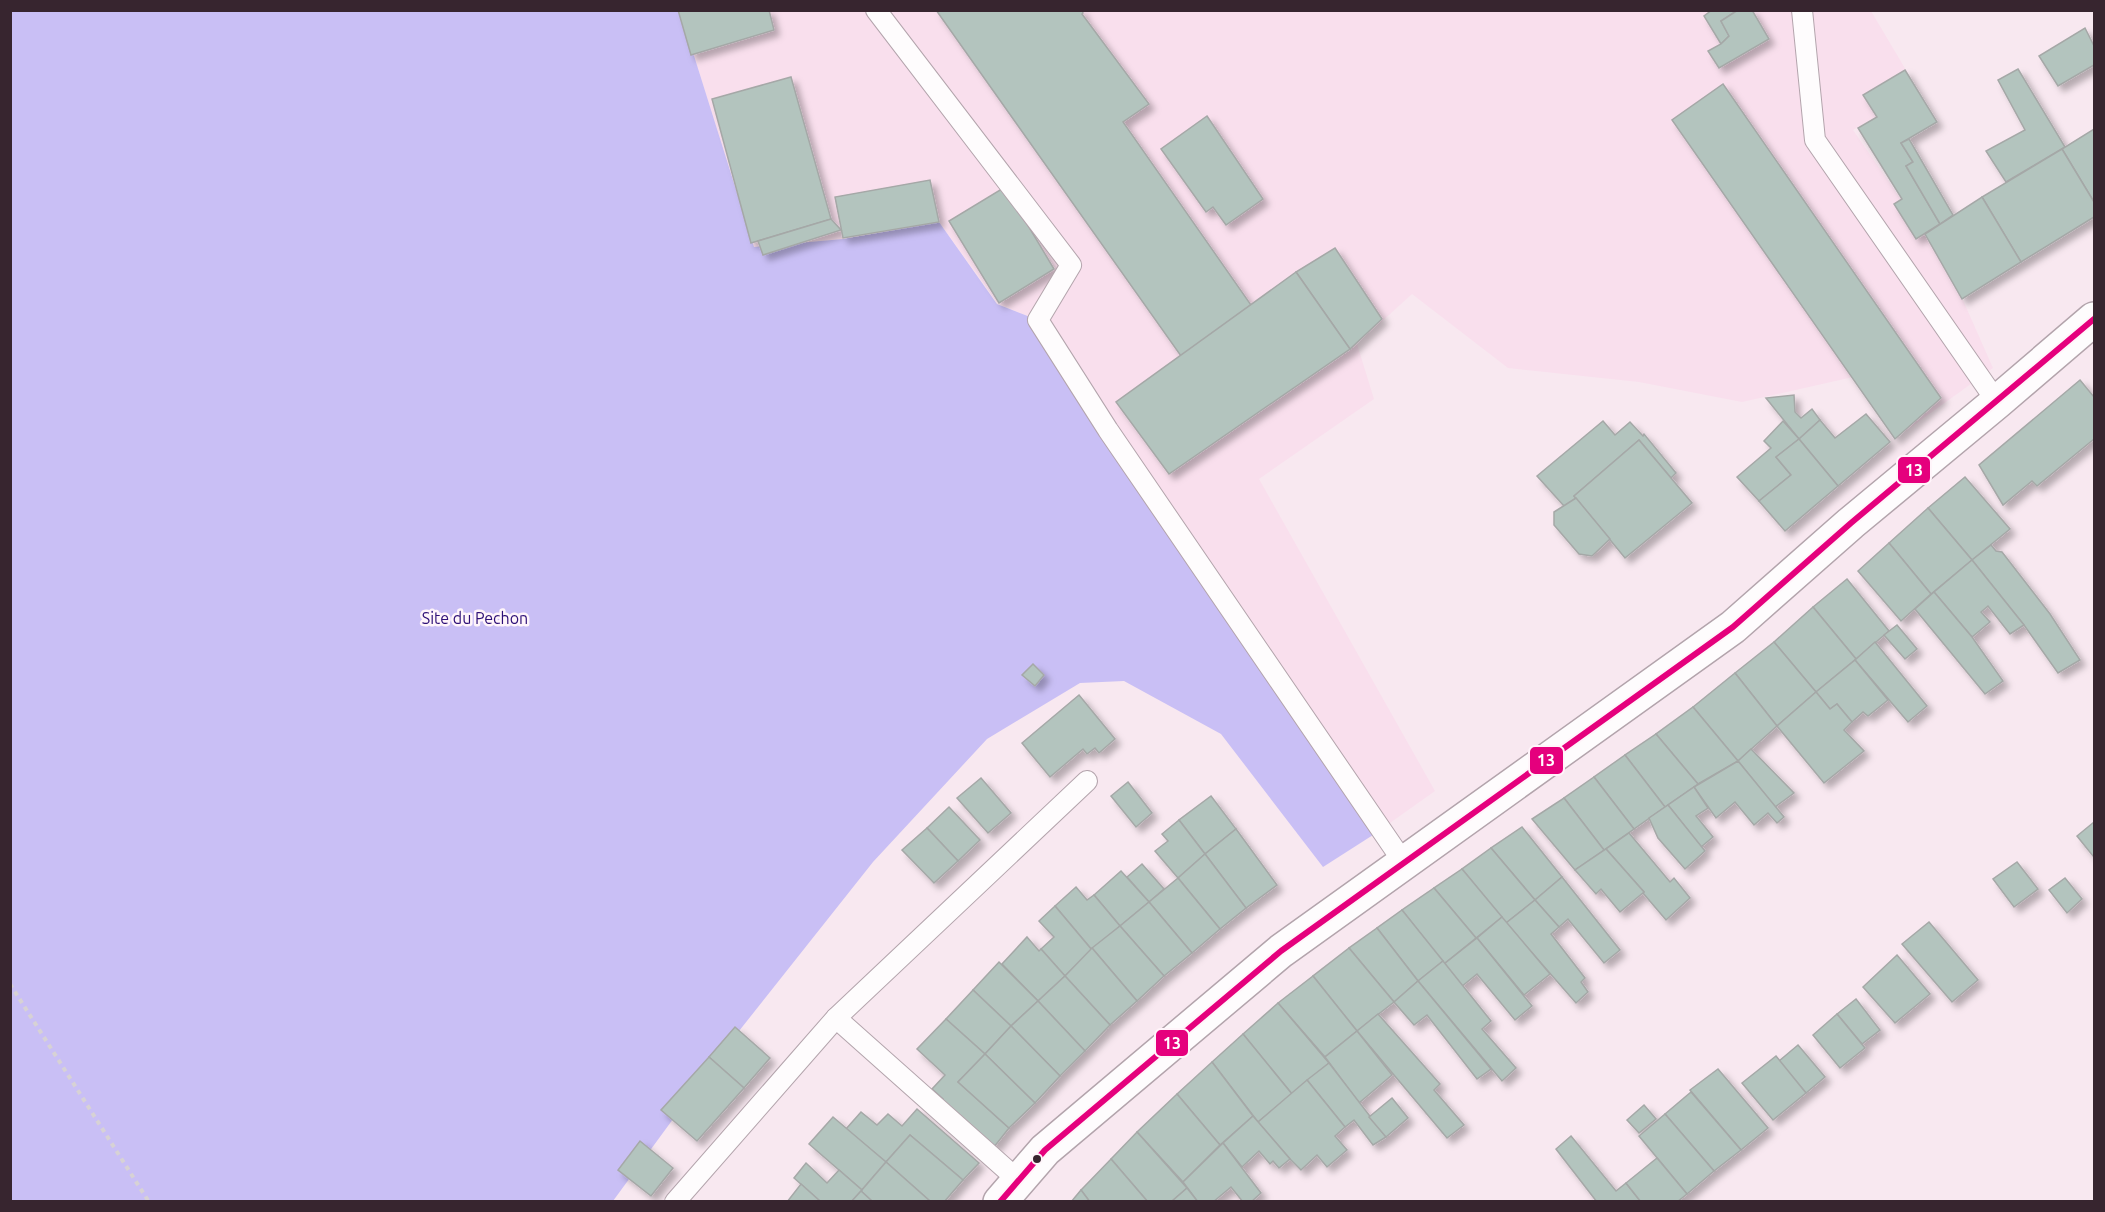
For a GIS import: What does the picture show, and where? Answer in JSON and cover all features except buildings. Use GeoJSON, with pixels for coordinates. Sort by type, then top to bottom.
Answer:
{"type":"FeatureCollection","features":[{"type":"Feature","properties":{"kind":"street"},"geometry":{"type":"LineString","coordinates":[[1009,1191],[1045,1150],[1281,951],[1733,627],[1851,523],[1998,402],[2094,319]]}},
{"type":"Feature","properties":{"kind":"lane"},"geometry":{"type":"LineString","coordinates":[[876,10],[1071,266],[1038,320],[1108,430],[1404,863]]}},
{"type":"Feature","properties":{"kind":"lane"},"geometry":{"type":"LineString","coordinates":[[1802,10],[1815,140],[1998,402]]}},
{"type":"Feature","properties":{"kind":"lane"},"geometry":{"type":"LineString","coordinates":[[675,1202],[836,1018],[1087,781]]}},
{"type":"Feature","properties":{"kind":"lane"},"geometry":{"type":"LineString","coordinates":[[836,1018],[1009,1191]]}},
{"type":"Feature","properties":{"kind":"path"},"geometry":{"type":"LineString","coordinates":[[10,984],[149,1202]]}},
{"type":"Feature","properties":{"kind":"shaded area"},"geometry":{"type":"Polygon","coordinates":[[[680,11],[1871,11],[1919,92],[1853,130],[1925,234],[1962,298],[1993,368],[1896,438],[1853,377],[1742,402],[1639,382],[1508,368],[1412,294],[1357,344],[1374,399],[1259,479],[1435,791],[1373,835],[1038,320],[998,304],[939,222],[843,239],[754,247],[680,11]]]}},
{"type":"Feature","properties":{"kind":"green space","name":"Site du Pechon"},"geometry":{"type":"Polygon","coordinates":[[[10,11],[680,11],[754,247],[843,239],[939,222],[997,304],[1038,320],[1373,835],[1323,867],[1221,734],[1124,681],[1080,683],[987,739],[873,862],[720,1055],[613,1201],[11,1201],[10,11]]]}},
{"type":"Feature","properties":{"kind":"transit line","name":"13"},"geometry":{"type":"LineString","coordinates":[[1000,1202],[1045,1150],[1281,951],[1733,627],[1851,523],[2094,319]]}}]}
